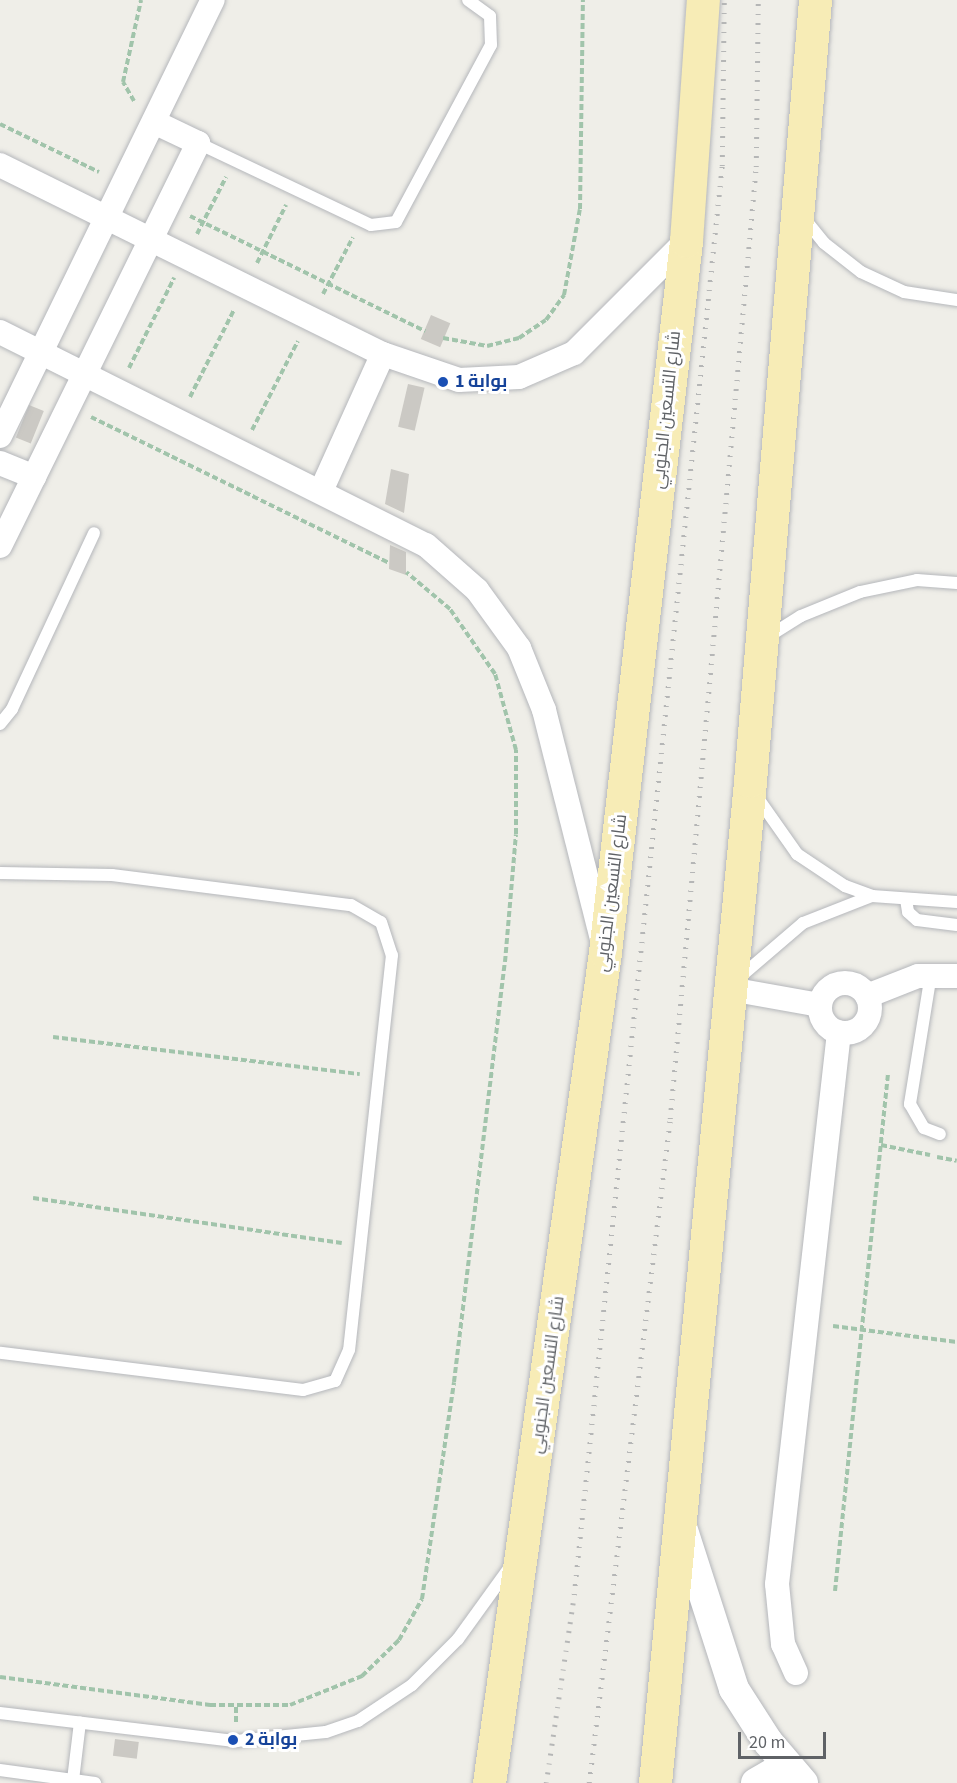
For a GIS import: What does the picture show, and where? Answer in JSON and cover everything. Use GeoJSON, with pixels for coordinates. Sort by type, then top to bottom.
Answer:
{"type":"FeatureCollection","features":[{"type":"Feature","properties":{"kind":"main road","name":"شارع التسعين الجنوبي"},"geometry":{"type":"LineString","coordinates":[[489,1783],[525,1546],[605,952],[686,241],[703,0]]}},
{"type":"Feature","properties":{"kind":"main road"},"geometry":{"type":"LineString","coordinates":[[655,1783],[750,781],[814,0]]}},
{"type":"Feature","properties":{"kind":"street"},"geometry":{"type":"LineString","coordinates":[[0,436],[213,0]]}},
{"type":"Feature","properties":{"kind":"street"},"geometry":{"type":"LineString","coordinates":[[1,542],[198,143],[154,122]]}},
{"type":"Feature","properties":{"kind":"street"},"geometry":{"type":"LineString","coordinates":[[0,165],[384,354],[459,380],[519,377],[548,368],[597,333],[686,241]]}},
{"type":"Feature","properties":{"kind":"street"},"geometry":{"type":"LineString","coordinates":[[0,332],[426,545],[500,616],[544,710],[605,952]]}},
{"type":"Feature","properties":{"kind":"street"},"geometry":{"type":"LineString","coordinates":[[321,491],[384,354]]}},
{"type":"Feature","properties":{"kind":"street"},"geometry":{"type":"LineString","coordinates":[[0,463],[34,477]]}},
{"type":"Feature","properties":{"kind":"street"},"geometry":{"type":"LineString","coordinates":[[839,1032],[824,1022],[820,1005],[828,989],[845,983],[867,996],[931,974],[957,976]]}},
{"type":"Feature","properties":{"kind":"street"},"geometry":{"type":"LineString","coordinates":[[730,988],[820,1005]]}},
{"type":"Feature","properties":{"kind":"street"},"geometry":{"type":"LineString","coordinates":[[839,1032],[865,1023],[867,996]]}},
{"type":"Feature","properties":{"kind":"street"},"geometry":{"type":"LineString","coordinates":[[796,1673],[783,1644],[777,1584],[839,1032]]}},
{"type":"Feature","properties":{"kind":"street"},"geometry":{"type":"LineString","coordinates":[[680,1519],[720,1659],[751,1719],[795,1775],[756,1783]]}},
{"type":"Feature","properties":{"kind":"lane"},"geometry":{"type":"LineString","coordinates":[[198,143],[361,220],[383,227],[400,218],[491,45],[490,16],[468,0]]}},
{"type":"Feature","properties":{"kind":"lane"},"geometry":{"type":"LineString","coordinates":[[797,209],[824,243],[861,272],[904,292],[957,300]]}},
{"type":"Feature","properties":{"kind":"lane"},"geometry":{"type":"LineString","coordinates":[[0,724],[12,709],[94,533]]}},
{"type":"Feature","properties":{"kind":"lane"},"geometry":{"type":"LineString","coordinates":[[762,641],[801,616],[860,592],[917,580],[957,583]]}},
{"type":"Feature","properties":{"kind":"lane"},"geometry":{"type":"LineString","coordinates":[[750,781],[762,808],[797,854],[837,881],[872,896],[957,902]]}},
{"type":"Feature","properties":{"kind":"lane"},"geometry":{"type":"LineString","coordinates":[[0,873],[112,875],[363,908],[381,922],[391,943],[379,1077],[347,1362],[335,1381],[314,1390],[0,1353]]}},
{"type":"Feature","properties":{"kind":"lane"},"geometry":{"type":"LineString","coordinates":[[730,988],[789,932],[825,911],[872,896]]}},
{"type":"Feature","properties":{"kind":"lane"},"geometry":{"type":"LineString","coordinates":[[906,899],[908,912],[917,920],[957,925]]}},
{"type":"Feature","properties":{"kind":"lane"},"geometry":{"type":"LineString","coordinates":[[931,974],[910,1104],[924,1128],[940,1134]]}},
{"type":"Feature","properties":{"kind":"lane"},"geometry":{"type":"LineString","coordinates":[[0,1713],[236,1741],[297,1738],[358,1721],[412,1685],[458,1639],[525,1546]]}},
{"type":"Feature","properties":{"kind":"lane"},"geometry":{"type":"LineString","coordinates":[[73,1780],[80,1722]]}},
{"type":"Feature","properties":{"kind":"lane"},"geometry":{"type":"LineString","coordinates":[[0,1770],[95,1783]]}},
{"type":"Feature","properties":{"kind":"path"},"geometry":{"type":"LineString","coordinates":[[141,0],[123,87],[154,122]]}},
{"type":"Feature","properties":{"kind":"path"},"geometry":{"type":"LineString","coordinates":[[443,338],[487,346],[519,338],[546,320],[564,295],[580,198],[583,0]]}},
{"type":"Feature","properties":{"kind":"path"},"geometry":{"type":"LineString","coordinates":[[0,124],[124,184]]}},
{"type":"Feature","properties":{"kind":"path"},"geometry":{"type":"LineString","coordinates":[[102,423],[234,160]]}},
{"type":"Feature","properties":{"kind":"path"},"geometry":{"type":"LineString","coordinates":[[162,452],[295,189]]}},
{"type":"Feature","properties":{"kind":"path"},"geometry":{"type":"LineString","coordinates":[[167,205],[424,331]]}},
{"type":"Feature","properties":{"kind":"path"},"geometry":{"type":"LineString","coordinates":[[224,482],[361,220]]}},
{"type":"Feature","properties":{"kind":"path"},"geometry":{"type":"LineString","coordinates":[[69,406],[389,563]]}},
{"type":"Feature","properties":{"kind":"path"},"geometry":{"type":"LineString","coordinates":[[0,1677],[210,1705],[290,1705],[362,1676],[399,1640],[422,1599],[454,1382],[504,962],[517,775],[513,724],[495,674],[450,609],[406,572]]}},
{"type":"Feature","properties":{"kind":"path"},"geometry":{"type":"LineString","coordinates":[[53,1037],[379,1077]]}},
{"type":"Feature","properties":{"kind":"path"},"geometry":{"type":"LineString","coordinates":[[835,1591],[888,1074]]}},
{"type":"Feature","properties":{"kind":"path"},"geometry":{"type":"LineString","coordinates":[[881,1145],[957,1161]]}},
{"type":"Feature","properties":{"kind":"path"},"geometry":{"type":"LineString","coordinates":[[33,1198],[360,1245]]}},
{"type":"Feature","properties":{"kind":"path"},"geometry":{"type":"LineString","coordinates":[[829,1326],[957,1342]]}},
{"type":"Feature","properties":{"kind":"building"},"geometry":{"type":"Polygon","coordinates":[[[431,315],[450,323],[440,347],[421,339],[431,315]]]}},
{"type":"Feature","properties":{"kind":"building"},"geometry":{"type":"Polygon","coordinates":[[[408,384],[425,388],[415,431],[398,427],[408,384]]]}},
{"type":"Feature","properties":{"kind":"building"},"geometry":{"type":"Polygon","coordinates":[[[29,405],[44,411],[31,443],[16,437],[29,405]]]}},
{"type":"Feature","properties":{"kind":"building"},"geometry":{"type":"Polygon","coordinates":[[[391,469],[409,474],[404,513],[385,504],[391,469]]]}},
{"type":"Feature","properties":{"kind":"building"},"geometry":{"type":"Polygon","coordinates":[[[390,545],[406,552],[406,575],[389,569],[390,545]]]}},
{"type":"Feature","properties":{"kind":"building"},"geometry":{"type":"Polygon","coordinates":[[[115,1739],[139,1742],[137,1759],[113,1756],[115,1739]]]}},
{"type":"Feature","properties":{"kind":"railway"},"geometry":{"type":"LineString","coordinates":[[546,1783],[574,1595],[722,166],[724,0]]}},
{"type":"Feature","properties":{"kind":"railway"},"geometry":{"type":"LineString","coordinates":[[589,1783],[670,1119],[756,167],[758,0]]}},
{"type":"Feature","properties":{"kind":"place","name":"بوابة 1"},"geometry":{"type":"Point","coordinates":[443,382]}},
{"type":"Feature","properties":{"kind":"place","name":"بوابة 2"},"geometry":{"type":"Point","coordinates":[233,1740]}}]}
